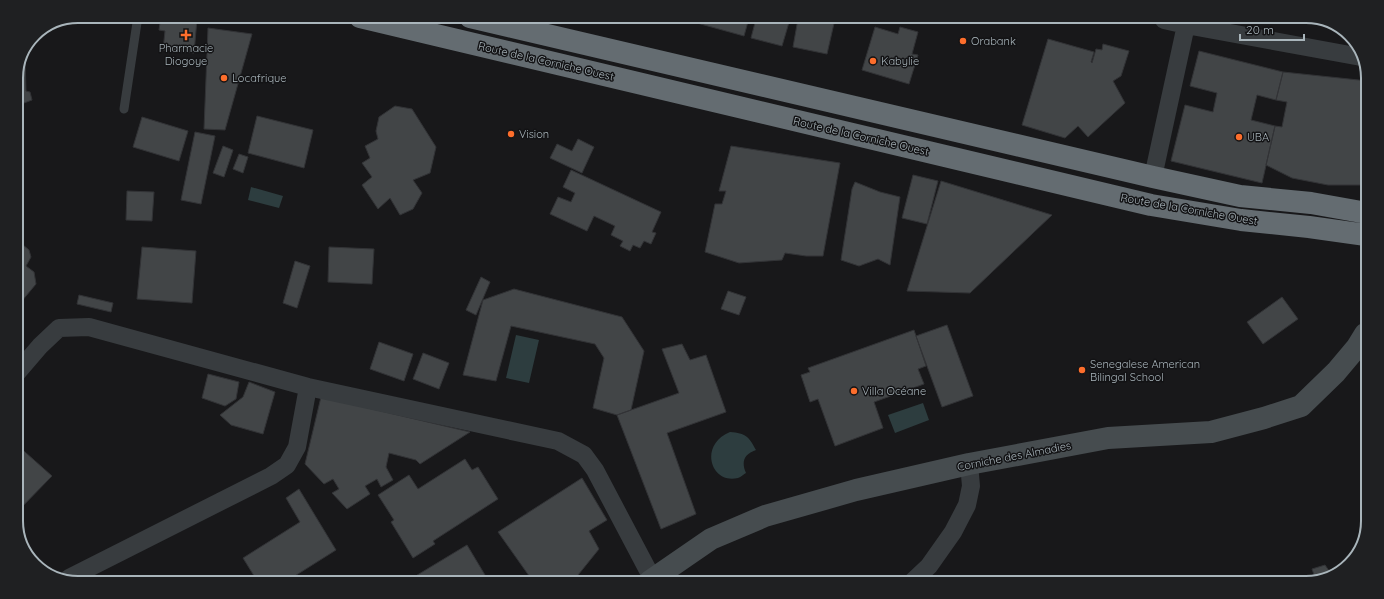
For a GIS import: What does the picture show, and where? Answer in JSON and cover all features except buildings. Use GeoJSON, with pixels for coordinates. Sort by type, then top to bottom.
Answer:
{"type":"FeatureCollection","features":[{"type":"Feature","properties":{"kind":"highway","name":"Route de la Corniche Ouest"},"geometry":{"type":"LineString","coordinates":[[385,23],[1151,205],[1241,220],[1309,226],[1361,234]]}},
{"type":"Feature","properties":{"kind":"highway","name":"Route de la Corniche Ouest"},"geometry":{"type":"LineString","coordinates":[[491,23],[1153,178],[1240,196],[1311,203],[1361,212]]}},
{"type":"Feature","properties":{"kind":"street"},"geometry":{"type":"LineString","coordinates":[[1177,23],[1357,56]]}},
{"type":"Feature","properties":{"kind":"street"},"geometry":{"type":"LineString","coordinates":[[1153,178],[1186,25]]}},
{"type":"Feature","properties":{"kind":"street"},"geometry":{"type":"LineString","coordinates":[[23,366],[40,346],[59,328],[89,327],[308,387],[558,441],[584,455],[596,470],[649,576]]}},
{"type":"Feature","properties":{"kind":"street","name":"Corniche des Almadies"},"geometry":{"type":"LineString","coordinates":[[656,576],[711,539],[765,516],[856,490],[969,464],[1108,438],[1211,432],[1264,418],[1301,406],[1336,372],[1361,340]]}},
{"type":"Feature","properties":{"kind":"street"},"geometry":{"type":"LineString","coordinates":[[74,576],[271,476],[287,465],[297,447],[308,387]]}},
{"type":"Feature","properties":{"kind":"street"},"geometry":{"type":"LineString","coordinates":[[918,576],[929,566],[953,532],[967,505],[971,486],[969,464]]}},
{"type":"Feature","properties":{"kind":"lane"},"geometry":{"type":"LineString","coordinates":[[124,109],[137,23]]}},
{"type":"Feature","properties":{"kind":"shaded area"},"geometry":{"type":"Polygon","coordinates":[[[251,187],[283,196],[279,208],[248,200],[251,187]]]}},
{"type":"Feature","properties":{"kind":"shaded area"},"geometry":{"type":"Polygon","coordinates":[[[516,335],[539,340],[529,383],[506,378],[516,335]]]}},
{"type":"Feature","properties":{"kind":"shaded area"},"geometry":{"type":"Polygon","coordinates":[[[923,403],[929,420],[895,433],[888,415],[923,403]]]}},
{"type":"Feature","properties":{"kind":"shaded area"},"geometry":{"type":"Polygon","coordinates":[[[730,432],[740,433],[746,436],[756,450],[746,456],[744,465],[746,473],[738,478],[729,479],[721,476],[715,470],[711,454],[714,446],[720,438],[730,432]]]}},
{"type":"Feature","properties":{"kind":"place","name":"Pharmacie Diogoye"},"geometry":{"type":"Point","coordinates":[186,35]}},
{"type":"Feature","properties":{"kind":"place","name":"Orabank"},"geometry":{"type":"Point","coordinates":[963,41]}},
{"type":"Feature","properties":{"kind":"place","name":"Kabylie"},"geometry":{"type":"Point","coordinates":[873,61]}},
{"type":"Feature","properties":{"kind":"place","name":"Locafrique"},"geometry":{"type":"Point","coordinates":[224,78]}},
{"type":"Feature","properties":{"kind":"place","name":"Vision"},"geometry":{"type":"Point","coordinates":[511,134]}},
{"type":"Feature","properties":{"kind":"place","name":"UBA"},"geometry":{"type":"Point","coordinates":[1239,137]}},
{"type":"Feature","properties":{"kind":"place","name":"Senegalese American Bilingal School"},"geometry":{"type":"Point","coordinates":[1082,370]}},
{"type":"Feature","properties":{"kind":"place","name":"Villa Océane"},"geometry":{"type":"Point","coordinates":[854,391]}}]}
